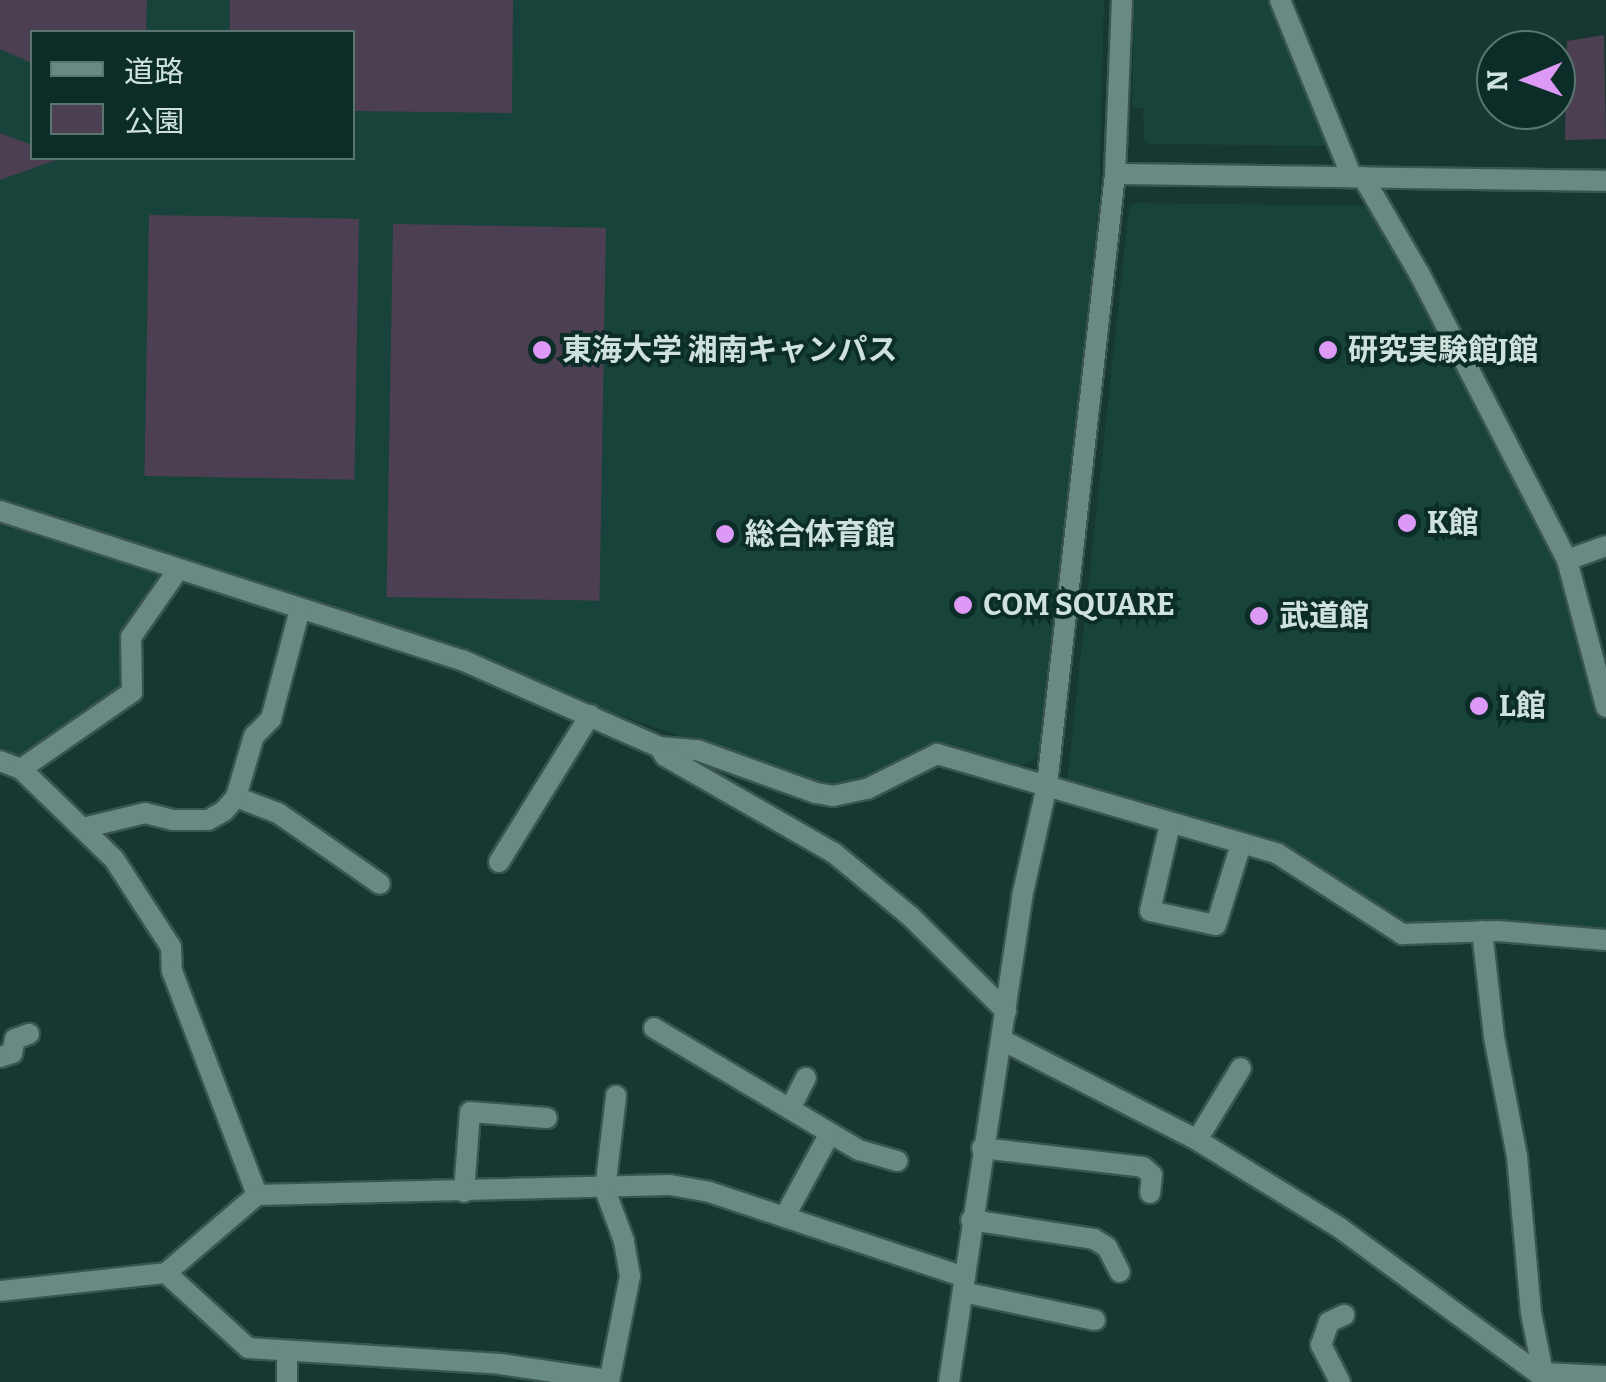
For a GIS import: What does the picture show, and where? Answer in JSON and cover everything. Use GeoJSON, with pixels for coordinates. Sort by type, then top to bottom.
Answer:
{"type":"FeatureCollection","features":[{"type":"Feature","properties":{"kind":"street"},"geometry":{"type":"LineString","coordinates":[[949,1382],[1022,898],[1046,785],[1115,174],[1122,0]]}},
{"type":"Feature","properties":{"kind":"street"},"geometry":{"type":"LineString","coordinates":[[1280,0],[1357,177],[1420,276],[1567,560],[1606,707]]}},
{"type":"Feature","properties":{"kind":"street"},"geometry":{"type":"LineString","coordinates":[[1115,174],[1606,180]]}},
{"type":"Feature","properties":{"kind":"street"},"geometry":{"type":"LineString","coordinates":[[0,511],[462,660],[659,746],[697,750],[833,796],[867,789],[937,754],[1278,854],[1402,934],[1482,931],[1606,940]]}},
{"type":"Feature","properties":{"kind":"street"},"geometry":{"type":"LineString","coordinates":[[1567,560],[1606,546]]}},
{"type":"Feature","properties":{"kind":"street"},"geometry":{"type":"LineString","coordinates":[[21,769],[132,692],[131,637],[178,570]]}},
{"type":"Feature","properties":{"kind":"street"},"geometry":{"type":"LineString","coordinates":[[83,828],[145,813],[173,820],[208,820],[236,797],[254,736],[271,719],[300,609]]}},
{"type":"Feature","properties":{"kind":"street"},"geometry":{"type":"LineString","coordinates":[[499,862],[590,715]]}},
{"type":"Feature","properties":{"kind":"street"},"geometry":{"type":"LineString","coordinates":[[659,746],[664,756],[834,853],[911,917],[988,999],[1006,1011]]}},
{"type":"Feature","properties":{"kind":"street"},"geometry":{"type":"LineString","coordinates":[[0,762],[21,769],[114,860],[171,947],[172,971],[257,1194]]}},
{"type":"Feature","properties":{"kind":"street"},"geometry":{"type":"LineString","coordinates":[[236,797],[278,813],[380,884]]}},
{"type":"Feature","properties":{"kind":"street"},"geometry":{"type":"LineString","coordinates":[[1170,824],[1150,911],[1216,925],[1241,844]]}},
{"type":"Feature","properties":{"kind":"street"},"geometry":{"type":"LineString","coordinates":[[1482,931],[1494,1037],[1517,1156],[1531,1314],[1546,1377]]}},
{"type":"Feature","properties":{"kind":"street"},"geometry":{"type":"LineString","coordinates":[[654,1028],[859,1150],[897,1161]]}},
{"type":"Feature","properties":{"kind":"street"},"geometry":{"type":"LineString","coordinates":[[0,1058],[12,1052],[14,1039],[29,1034]]}},
{"type":"Feature","properties":{"kind":"street"},"geometry":{"type":"LineString","coordinates":[[1002,1040],[1197,1140],[1340,1228],[1546,1377],[1606,1376]]}},
{"type":"Feature","properties":{"kind":"street"},"geometry":{"type":"LineString","coordinates":[[1197,1140],[1241,1068]]}},
{"type":"Feature","properties":{"kind":"street"},"geometry":{"type":"LineString","coordinates":[[790,1109],[806,1078]]}},
{"type":"Feature","properties":{"kind":"street"},"geometry":{"type":"LineString","coordinates":[[166,1273],[248,1348],[420,1371],[500,1364],[609,1381],[630,1276],[624,1241],[605,1190],[616,1096]]}},
{"type":"Feature","properties":{"kind":"street"},"geometry":{"type":"LineString","coordinates":[[464,1192],[470,1112],[547,1118]]}},
{"type":"Feature","properties":{"kind":"street"},"geometry":{"type":"LineString","coordinates":[[785,1216],[830,1134]]}},
{"type":"Feature","properties":{"kind":"street"},"geometry":{"type":"LineString","coordinates":[[982,1148],[1143,1167],[1152,1174],[1150,1194]]}},
{"type":"Feature","properties":{"kind":"street"},"geometry":{"type":"LineString","coordinates":[[0,1292],[166,1273],[257,1194],[670,1186],[709,1192],[785,1216],[964,1284],[1095,1320]]}},
{"type":"Feature","properties":{"kind":"street"},"geometry":{"type":"LineString","coordinates":[[971,1220],[1094,1239],[1107,1246],[1120,1272]]}},
{"type":"Feature","properties":{"kind":"street"},"geometry":{"type":"LineString","coordinates":[[1340,1382],[1321,1345],[1329,1322],[1344,1315]]}},
{"type":"Feature","properties":{"kind":"street"},"geometry":{"type":"LineString","coordinates":[[286,1351],[288,1382]]}},
{"type":"Feature","properties":{"kind":"street"},"geometry":{"type":"LineString","coordinates":[[1515,1382],[1524,1361]]}},
{"type":"Feature","properties":{"kind":"shaded area","name":"東海大学 湘南キャンパス"},"geometry":{"type":"Polygon","coordinates":[[[0,0],[1104,0],[1099,202],[1042,756],[1020,766],[938,748],[861,782],[841,786],[818,783],[610,712],[465,651],[181,563],[0,499],[0,0]]]}},
{"type":"Feature","properties":{"kind":"shaded area"},"geometry":{"type":"Polygon","coordinates":[[[1134,0],[1273,0],[1332,146],[1148,144],[1144,140],[1143,108],[1132,108],[1134,0]]]}},
{"type":"Feature","properties":{"kind":"shaded area"},"geometry":{"type":"Polygon","coordinates":[[[1135,203],[1372,206],[1562,559],[1606,722],[1606,938],[1410,929],[1279,847],[1067,783],[1129,207],[1135,203]]]}},
{"type":"Feature","properties":{"kind":"shaded area"},"geometry":{"type":"Polygon","coordinates":[[[0,525],[170,577],[137,621],[136,686],[48,761],[0,763],[0,525]]]}},
{"type":"Feature","properties":{"kind":"green space"},"geometry":{"type":"Polygon","coordinates":[[[0,0],[147,0],[146,30],[30,30],[30,62],[0,49],[0,0]]]}},
{"type":"Feature","properties":{"kind":"green space"},"geometry":{"type":"Polygon","coordinates":[[[230,0],[513,0],[512,113],[355,111],[355,30],[230,30],[230,0]]]}},
{"type":"Feature","properties":{"kind":"green space"},"geometry":{"type":"Polygon","coordinates":[[[1604,35],[1606,139],[1565,140],[1565,130],[1576,130],[1576,40],[1604,35]]]}},
{"type":"Feature","properties":{"kind":"green space"},"geometry":{"type":"Polygon","coordinates":[[[0,133],[30,144],[30,160],[56,160],[0,180],[0,133]]]}},
{"type":"Feature","properties":{"kind":"green space"},"geometry":{"type":"Polygon","coordinates":[[[149,215],[359,219],[354,480],[144,476],[149,215]]]}},
{"type":"Feature","properties":{"kind":"green space"},"geometry":{"type":"Polygon","coordinates":[[[393,224],[606,228],[599,601],[386,597],[393,224]]]}},
{"type":"Feature","properties":{"kind":"place","name":"東海大学 湘南キャンパス"},"geometry":{"type":"Point","coordinates":[542,350]}},
{"type":"Feature","properties":{"kind":"place","name":"研究実験館J館"},"geometry":{"type":"Point","coordinates":[1328,350]}},
{"type":"Feature","properties":{"kind":"place","name":"K館"},"geometry":{"type":"Point","coordinates":[1407,523]}},
{"type":"Feature","properties":{"kind":"place","name":"総合体育館"},"geometry":{"type":"Point","coordinates":[725,534]}},
{"type":"Feature","properties":{"kind":"place","name":"COM SQUARE"},"geometry":{"type":"Point","coordinates":[963,605]}},
{"type":"Feature","properties":{"kind":"place","name":"武道館"},"geometry":{"type":"Point","coordinates":[1259,616]}},
{"type":"Feature","properties":{"kind":"place","name":"L館"},"geometry":{"type":"Point","coordinates":[1479,706]}}]}
